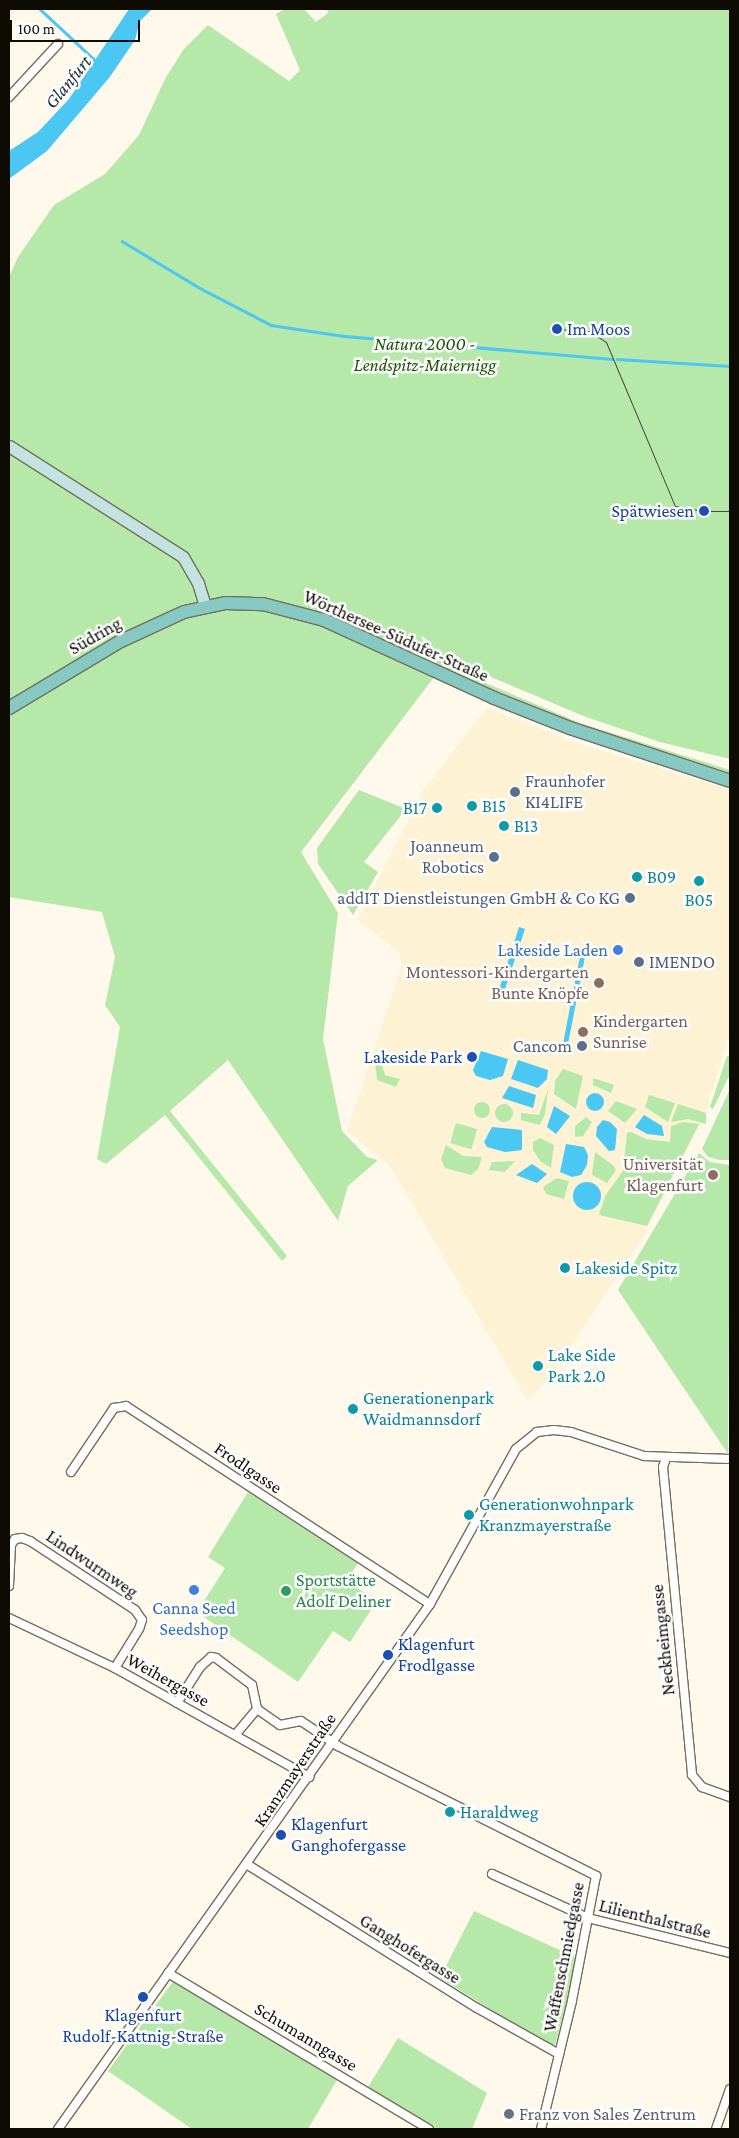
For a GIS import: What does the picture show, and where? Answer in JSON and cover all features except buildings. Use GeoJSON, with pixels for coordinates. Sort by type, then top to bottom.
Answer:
{"type":"FeatureCollection","features":[{"type":"Feature","properties":{"kind":"main road"},"geometry":{"type":"LineString","coordinates":[[9,446],[183,557],[195,576],[204,606]]}},
{"type":"Feature","properties":{"kind":"main road","name":"Wörthersee-Südufer-Straße"},"geometry":{"type":"LineString","coordinates":[[204,606],[263,604],[290,609],[324,620],[502,702],[589,734],[730,780]]}},
{"type":"Feature","properties":{"kind":"main road","name":"Südring"},"geometry":{"type":"LineString","coordinates":[[9,708],[121,641],[184,612],[204,606]]}},
{"type":"Feature","properties":{"kind":"street"},"geometry":{"type":"LineString","coordinates":[[9,97],[58,44]]}},
{"type":"Feature","properties":{"kind":"street","name":"Frodlgasse"},"geometry":{"type":"LineString","coordinates":[[71,1472],[114,1408],[126,1406],[430,1604]]}},
{"type":"Feature","properties":{"kind":"street","name":"Kranzmayerstraße"},"geometry":{"type":"LineString","coordinates":[[58,2129],[168,1972],[248,1865],[309,1777],[331,1740],[430,1604],[516,1449],[537,1432],[550,1430],[571,1432],[623,1452],[666,1458]]}},
{"type":"Feature","properties":{"kind":"street"},"geometry":{"type":"LineString","coordinates":[[666,1458],[730,1459]]}},
{"type":"Feature","properties":{"kind":"street","name":"Neckheimgasse"},"geometry":{"type":"LineString","coordinates":[[666,1458],[662,1467],[692,1775],[702,1787],[730,1797]]}},
{"type":"Feature","properties":{"kind":"street","name":"Lindwurmweg"},"geometry":{"type":"LineString","coordinates":[[9,1586],[11,1545],[15,1539],[22,1538],[30,1541],[135,1610],[142,1620],[139,1629],[115,1668]]}},
{"type":"Feature","properties":{"kind":"street","name":"Weihergasse"},"geometry":{"type":"LineString","coordinates":[[9,1618],[115,1668],[236,1734],[309,1777]]}},
{"type":"Feature","properties":{"kind":"street"},"geometry":{"type":"LineString","coordinates":[[177,1703],[200,1667],[211,1657],[252,1685],[257,1709],[280,1726],[301,1721],[331,1740]]}},
{"type":"Feature","properties":{"kind":"street"},"geometry":{"type":"LineString","coordinates":[[236,1734],[257,1709]]}},
{"type":"Feature","properties":{"kind":"street","name":"Waffenschmiedgasse"},"geometry":{"type":"LineString","coordinates":[[331,1740],[338,1746],[596,1876],[560,2054],[541,2129]]}},
{"type":"Feature","properties":{"kind":"street","name":"Ganghofergasse"},"geometry":{"type":"LineString","coordinates":[[248,1865],[477,2008],[560,2054]]}},
{"type":"Feature","properties":{"kind":"street","name":"Lilienthalstraße"},"geometry":{"type":"LineString","coordinates":[[492,1874],[588,1918],[730,1953]]}},
{"type":"Feature","properties":{"kind":"street","name":"Schumanngasse"},"geometry":{"type":"LineString","coordinates":[[168,1972],[429,2129]]}},
{"type":"Feature","properties":{"kind":"street"},"geometry":{"type":"LineString","coordinates":[[716,2129],[730,2089]]}},
{"type":"Feature","properties":{"kind":"shaded area"},"geometry":{"type":"Polygon","coordinates":[[[487,708],[573,742],[730,790],[730,1034],[703,1120],[643,1237],[553,1374],[528,1401],[390,1166],[347,1131],[402,965],[399,952],[358,920],[424,789],[487,708]]]}},
{"type":"Feature","properties":{"kind":"green space","name":"Natura 2000 - Lendspitz-Maiernigg"},"geometry":{"type":"Polygon","coordinates":[[[285,9],[304,9],[316,22],[328,13],[327,9],[730,9],[730,759],[660,742],[586,717],[448,659],[443,665],[580,723],[730,770],[730,773],[578,726],[441,668],[301,852],[338,913],[323,1039],[342,1131],[367,1157],[378,1160],[348,1186],[338,1221],[228,1060],[170,1111],[287,1256],[282,1261],[165,1115],[106,1164],[97,1159],[120,1027],[105,1005],[115,957],[102,912],[9,897],[9,277],[18,257],[54,205],[105,174],[139,135],[165,79],[183,50],[208,25],[289,81],[300,70],[276,14],[285,9]]]}},
{"type":"Feature","properties":{"kind":"green space"},"geometry":{"type":"Polygon","coordinates":[[[359,790],[406,809],[364,862],[378,872],[353,915],[318,864],[317,848],[359,790]]]}},
{"type":"Feature","properties":{"kind":"green space"},"geometry":{"type":"Polygon","coordinates":[[[727,1056],[730,1056],[730,1074],[713,1109],[710,1107],[727,1056]]]}},
{"type":"Feature","properties":{"kind":"green space"},"geometry":{"type":"Polygon","coordinates":[[[375,1061],[381,1062],[385,1075],[400,1079],[396,1087],[377,1080],[375,1061]]]}},
{"type":"Feature","properties":{"kind":"green space"},"geometry":{"type":"Polygon","coordinates":[[[563,1069],[583,1076],[576,1109],[554,1094],[555,1081],[563,1069]]]}},
{"type":"Feature","properties":{"kind":"green space"},"geometry":{"type":"Polygon","coordinates":[[[593,1078],[614,1085],[611,1093],[593,1085],[593,1078]]]}},
{"type":"Feature","properties":{"kind":"green space"},"geometry":{"type":"Polygon","coordinates":[[[548,1089],[545,1114],[540,1125],[521,1120],[521,1113],[539,1115],[548,1089]]]}},
{"type":"Feature","properties":{"kind":"green space"},"geometry":{"type":"Polygon","coordinates":[[[730,1089],[730,1160],[720,1160],[708,1157],[702,1149],[730,1089]]]}},
{"type":"Feature","properties":{"kind":"green space"},"geometry":{"type":"Polygon","coordinates":[[[649,1095],[675,1103],[668,1122],[645,1107],[649,1095]]]}},
{"type":"Feature","properties":{"kind":"green space"},"geometry":{"type":"Polygon","coordinates":[[[616,1101],[637,1109],[625,1123],[608,1111],[616,1101]]]}},
{"type":"Feature","properties":{"kind":"green space"},"geometry":{"type":"Polygon","coordinates":[[[482,1102],[488,1104],[490,1110],[488,1116],[482,1118],[476,1116],[474,1110],[476,1104],[482,1102]]]}},
{"type":"Feature","properties":{"kind":"green space"},"geometry":{"type":"Polygon","coordinates":[[[504,1104],[510,1107],[513,1113],[510,1119],[504,1122],[498,1119],[495,1113],[498,1107],[504,1104]]]}},
{"type":"Feature","properties":{"kind":"green space"},"geometry":{"type":"Polygon","coordinates":[[[678,1104],[706,1113],[706,1124],[688,1119],[671,1122],[678,1104]]]}},
{"type":"Feature","properties":{"kind":"green space"},"geometry":{"type":"Polygon","coordinates":[[[586,1117],[592,1122],[583,1136],[575,1137],[575,1126],[586,1117]]]}},
{"type":"Feature","properties":{"kind":"green space"},"geometry":{"type":"Polygon","coordinates":[[[683,1122],[699,1124],[647,1226],[599,1215],[605,1196],[623,1171],[627,1133],[631,1132],[646,1139],[670,1142],[671,1126],[683,1122]]]}},
{"type":"Feature","properties":{"kind":"green space"},"geometry":{"type":"Polygon","coordinates":[[[456,1123],[477,1129],[471,1149],[450,1143],[456,1123]]]}},
{"type":"Feature","properties":{"kind":"green space"},"geometry":{"type":"Polygon","coordinates":[[[540,1138],[554,1145],[551,1168],[540,1161],[533,1150],[533,1142],[540,1138]]]}},
{"type":"Feature","properties":{"kind":"green space"},"geometry":{"type":"Polygon","coordinates":[[[446,1145],[463,1156],[482,1157],[478,1169],[471,1175],[445,1168],[441,1159],[446,1145]]]}},
{"type":"Feature","properties":{"kind":"green space"},"geometry":{"type":"Polygon","coordinates":[[[595,1152],[614,1166],[616,1170],[607,1183],[592,1175],[595,1152]]]}},
{"type":"Feature","properties":{"kind":"green space"},"geometry":{"type":"Polygon","coordinates":[[[699,1153],[710,1162],[730,1165],[728,1454],[618,1290],[699,1153]]]}},
{"type":"Feature","properties":{"kind":"green space"},"geometry":{"type":"Polygon","coordinates":[[[515,1161],[505,1172],[489,1170],[492,1162],[515,1161]]]}},
{"type":"Feature","properties":{"kind":"green space"},"geometry":{"type":"Polygon","coordinates":[[[557,1178],[569,1181],[564,1199],[546,1194],[543,1187],[557,1178]]]}},
{"type":"Feature","properties":{"kind":"green space","name":"Sportstätte Adolf Deliner"},"geometry":{"type":"Polygon","coordinates":[[[248,1492],[358,1563],[347,1581],[377,1601],[350,1642],[333,1631],[298,1682],[197,1612],[225,1568],[208,1557],[248,1492]]]}},
{"type":"Feature","properties":{"kind":"green space"},"geometry":{"type":"Polygon","coordinates":[[[474,1911],[575,1957],[573,1978],[554,2049],[440,1978],[474,1911]]]}},
{"type":"Feature","properties":{"kind":"green space"},"geometry":{"type":"Polygon","coordinates":[[[174,1980],[337,2080],[308,2129],[192,2129],[108,2071],[174,1980]]]}},
{"type":"Feature","properties":{"kind":"green space"},"geometry":{"type":"Polygon","coordinates":[[[398,2038],[487,2093],[472,2129],[437,2129],[368,2087],[398,2038]]]}},
{"type":"Feature","properties":{"kind":"water","name":"Glanfurt"},"geometry":{"type":"Polygon","coordinates":[[[129,9],[152,9],[140,21],[135,40],[109,78],[47,151],[9,179],[9,151],[38,132],[69,99],[129,9]]]}},
{"type":"Feature","properties":{"kind":"water"},"geometry":{"type":"Polygon","coordinates":[[[519,927],[525,929],[504,992],[499,990],[519,927]]]}},
{"type":"Feature","properties":{"kind":"water"},"geometry":{"type":"Polygon","coordinates":[[[581,951],[586,952],[567,1050],[562,1049],[581,951]]]}},
{"type":"Feature","properties":{"kind":"water"},"geometry":{"type":"Polygon","coordinates":[[[481,1051],[508,1059],[503,1076],[490,1080],[476,1076],[473,1070],[481,1051]]]}},
{"type":"Feature","properties":{"kind":"water"},"geometry":{"type":"Polygon","coordinates":[[[518,1060],[548,1070],[547,1079],[538,1088],[511,1079],[518,1060]]]}},
{"type":"Feature","properties":{"kind":"water"},"geometry":{"type":"Polygon","coordinates":[[[509,1086],[536,1095],[533,1108],[502,1098],[509,1086]]]}},
{"type":"Feature","properties":{"kind":"water"},"geometry":{"type":"Polygon","coordinates":[[[595,1093],[601,1096],[604,1102],[601,1108],[595,1111],[589,1108],[586,1102],[589,1096],[595,1093]]]}},
{"type":"Feature","properties":{"kind":"water"},"geometry":{"type":"Polygon","coordinates":[[[554,1106],[570,1116],[556,1134],[547,1127],[554,1106]]]}},
{"type":"Feature","properties":{"kind":"water"},"geometry":{"type":"Polygon","coordinates":[[[644,1115],[662,1126],[664,1136],[647,1134],[635,1127],[644,1115]]]}},
{"type":"Feature","properties":{"kind":"water"},"geometry":{"type":"Polygon","coordinates":[[[603,1120],[610,1122],[617,1129],[615,1150],[609,1151],[596,1136],[597,1127],[603,1120]]]}},
{"type":"Feature","properties":{"kind":"water"},"geometry":{"type":"Polygon","coordinates":[[[492,1127],[522,1130],[522,1150],[505,1152],[487,1147],[484,1142],[492,1127]]]}},
{"type":"Feature","properties":{"kind":"water"},"geometry":{"type":"Polygon","coordinates":[[[566,1144],[584,1147],[588,1155],[587,1165],[581,1175],[572,1177],[560,1172],[566,1144]]]}},
{"type":"Feature","properties":{"kind":"water"},"geometry":{"type":"Polygon","coordinates":[[[532,1164],[547,1174],[537,1183],[516,1175],[532,1164]]]}},
{"type":"Feature","properties":{"kind":"water"},"geometry":{"type":"Polygon","coordinates":[[[587,1182],[597,1186],[601,1196],[597,1206],[587,1210],[577,1206],[573,1196],[577,1186],[587,1182]]]}},
{"type":"Feature","properties":{"kind":"waterway"},"geometry":{"type":"LineString","coordinates":[[40,9],[97,62]]}},
{"type":"Feature","properties":{"kind":"waterway"},"geometry":{"type":"LineString","coordinates":[[122,241],[200,288],[271,325],[345,336],[612,359]]}},
{"type":"Feature","properties":{"kind":"waterway"},"geometry":{"type":"LineString","coordinates":[[617,359],[730,366]]}},
{"type":"Feature","properties":{"kind":"tram line"},"geometry":{"type":"LineString","coordinates":[[557,329],[589,331],[606,342],[675,506],[704,511],[730,511]]}},
{"type":"Feature","properties":{"kind":"place","name":"Im Moos"},"geometry":{"type":"Point","coordinates":[557,329]}},
{"type":"Feature","properties":{"kind":"place","name":"Spätwiesen"},"geometry":{"type":"Point","coordinates":[704,511]}},
{"type":"Feature","properties":{"kind":"place","name":"Fraunhofer KI4LIFE"},"geometry":{"type":"Point","coordinates":[515,792]}},
{"type":"Feature","properties":{"kind":"place","name":"B15"},"geometry":{"type":"Point","coordinates":[472,806]}},
{"type":"Feature","properties":{"kind":"place","name":"B17"},"geometry":{"type":"Point","coordinates":[437,808]}},
{"type":"Feature","properties":{"kind":"place","name":"B13"},"geometry":{"type":"Point","coordinates":[504,826]}},
{"type":"Feature","properties":{"kind":"place","name":"Joanneum Robotics"},"geometry":{"type":"Point","coordinates":[494,857]}},
{"type":"Feature","properties":{"kind":"place","name":"B09"},"geometry":{"type":"Point","coordinates":[637,877]}},
{"type":"Feature","properties":{"kind":"place","name":"B05"},"geometry":{"type":"Point","coordinates":[699,881]}},
{"type":"Feature","properties":{"kind":"place","name":"addIT Dienstleistungen GmbH & Co KG"},"geometry":{"type":"Point","coordinates":[630,898]}},
{"type":"Feature","properties":{"kind":"place","name":"Lakeside Laden"},"geometry":{"type":"Point","coordinates":[618,950]}},
{"type":"Feature","properties":{"kind":"place","name":"IMENDO"},"geometry":{"type":"Point","coordinates":[639,962]}},
{"type":"Feature","properties":{"kind":"place","name":"Montessori-Kindergarten Bunte Knöpfe"},"geometry":{"type":"Point","coordinates":[599,983]}},
{"type":"Feature","properties":{"kind":"place","name":"Kindergarten Sunrise"},"geometry":{"type":"Point","coordinates":[583,1032]}},
{"type":"Feature","properties":{"kind":"place","name":"Cancom"},"geometry":{"type":"Point","coordinates":[582,1046]}},
{"type":"Feature","properties":{"kind":"place","name":"Lakeside Park"},"geometry":{"type":"Point","coordinates":[472,1057]}},
{"type":"Feature","properties":{"kind":"place","name":"Universität Klagenfurt"},"geometry":{"type":"Point","coordinates":[713,1175]}},
{"type":"Feature","properties":{"kind":"place","name":"Lakeside Spitz"},"geometry":{"type":"Point","coordinates":[565,1268]}},
{"type":"Feature","properties":{"kind":"place","name":"Lake Side Park 2.0"},"geometry":{"type":"Point","coordinates":[538,1366]}},
{"type":"Feature","properties":{"kind":"place","name":"Generationenpark Waidmannsdorf"},"geometry":{"type":"Point","coordinates":[353,1409]}},
{"type":"Feature","properties":{"kind":"place","name":"Generationwohnpark Kranzmayerstraße"},"geometry":{"type":"Point","coordinates":[469,1515]}},
{"type":"Feature","properties":{"kind":"place","name":"Canna Seed Seedshop"},"geometry":{"type":"Point","coordinates":[194,1590]}},
{"type":"Feature","properties":{"kind":"place","name":"Sportstätte Adolf Deliner"},"geometry":{"type":"Point","coordinates":[286,1591]}},
{"type":"Feature","properties":{"kind":"place","name":"Klagenfurt Frodlgasse"},"geometry":{"type":"Point","coordinates":[388,1655]}},
{"type":"Feature","properties":{"kind":"place","name":"Haraldweg"},"geometry":{"type":"Point","coordinates":[450,1812]}},
{"type":"Feature","properties":{"kind":"place","name":"Klagenfurt Ganghofergasse"},"geometry":{"type":"Point","coordinates":[281,1835]}},
{"type":"Feature","properties":{"kind":"place","name":"Klagenfurt Rudolf-Kattnig-Straße"},"geometry":{"type":"Point","coordinates":[143,1997]}},
{"type":"Feature","properties":{"kind":"place","name":"Franz von Sales Zentrum"},"geometry":{"type":"Point","coordinates":[509,2114]}}]}
